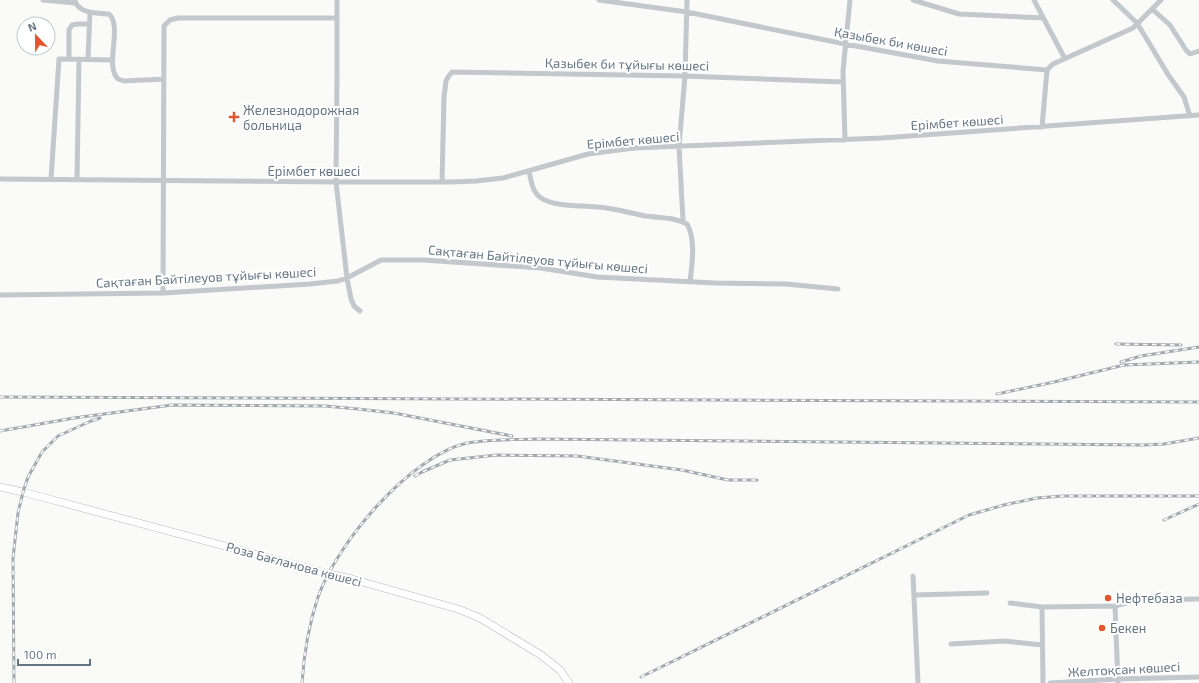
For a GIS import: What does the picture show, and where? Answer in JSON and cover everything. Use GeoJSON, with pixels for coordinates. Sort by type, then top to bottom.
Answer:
{"type":"FeatureCollection","features":[{"type":"Feature","properties":{"kind":"street"},"geometry":{"type":"LineString","coordinates":[[43,0],[75,1],[78,8],[90,12],[110,14],[114,26],[113,67],[114,74],[118,79],[124,81],[164,79]]}},
{"type":"Feature","properties":{"kind":"street"},"geometry":{"type":"LineString","coordinates":[[337,0],[336,182],[347,278],[351,299],[354,306],[360,311]]}},
{"type":"Feature","properties":{"kind":"street","name":"Қазыбек би көшесі"},"geometry":{"type":"LineString","coordinates":[[599,0],[687,12],[938,61],[1047,70]]}},
{"type":"Feature","properties":{"kind":"street"},"geometry":{"type":"LineString","coordinates":[[682,221],[679,146],[685,76],[687,0]]}},
{"type":"Feature","properties":{"kind":"street"},"geometry":{"type":"LineString","coordinates":[[845,140],[843,71],[850,0]]}},
{"type":"Feature","properties":{"kind":"street"},"geometry":{"type":"LineString","coordinates":[[913,0],[959,14],[1043,18]]}},
{"type":"Feature","properties":{"kind":"street"},"geometry":{"type":"LineString","coordinates":[[1034,0],[1065,59]]}},
{"type":"Feature","properties":{"kind":"street"},"geometry":{"type":"LineString","coordinates":[[1113,0],[1138,24],[1169,76],[1184,97],[1190,116]]}},
{"type":"Feature","properties":{"kind":"street"},"geometry":{"type":"LineString","coordinates":[[1042,127],[1047,70],[1053,64],[1133,28],[1161,0]]}},
{"type":"Feature","properties":{"kind":"street"},"geometry":{"type":"LineString","coordinates":[[1152,9],[1170,25],[1190,54],[1199,51]]}},
{"type":"Feature","properties":{"kind":"street"},"geometry":{"type":"LineString","coordinates":[[88,59],[90,12]]}},
{"type":"Feature","properties":{"kind":"street"},"geometry":{"type":"LineString","coordinates":[[162,293],[164,26],[170,20],[178,18],[337,18]]}},
{"type":"Feature","properties":{"kind":"street"},"geometry":{"type":"LineString","coordinates":[[69,59],[69,30],[72,25],[89,24]]}},
{"type":"Feature","properties":{"kind":"street"},"geometry":{"type":"LineString","coordinates":[[51,179],[59,59],[113,60]]}},
{"type":"Feature","properties":{"kind":"street"},"geometry":{"type":"LineString","coordinates":[[76,180],[80,59]]}},
{"type":"Feature","properties":{"kind":"street","name":"Қазыбек би тұйығы көшесі"},"geometry":{"type":"LineString","coordinates":[[442,182],[446,81],[452,72],[685,76],[843,82]]}},
{"type":"Feature","properties":{"kind":"street","name":"Ерімбет көшесі"},"geometry":{"type":"LineString","coordinates":[[0,178],[163,181],[476,181],[496,179],[588,154],[634,148],[882,138],[1199,115]]}},
{"type":"Feature","properties":{"kind":"street"},"geometry":{"type":"LineString","coordinates":[[529,171],[531,184],[534,191],[539,197],[550,203],[599,207],[647,216],[668,217],[687,224],[691,230],[692,255],[690,282]]}},
{"type":"Feature","properties":{"kind":"street","name":"Сақтаған Байтілеуов тұйығы көшесі"},"geometry":{"type":"LineString","coordinates":[[0,295],[162,293],[310,284],[338,281],[347,278],[381,260],[424,260],[541,268],[597,277],[690,282],[786,284],[838,289]]}},
{"type":"Feature","properties":{"kind":"street","name":"Роза Бағланова көшесі"},"geometry":{"type":"LineString","coordinates":[[0,487],[352,579],[458,609],[480,618],[541,655],[560,670],[569,683]]}},
{"type":"Feature","properties":{"kind":"street"},"geometry":{"type":"LineString","coordinates":[[913,576],[918,683]]}},
{"type":"Feature","properties":{"kind":"street"},"geometry":{"type":"LineString","coordinates":[[914,595],[986,593]]}},
{"type":"Feature","properties":{"kind":"street"},"geometry":{"type":"LineString","coordinates":[[1010,603],[1042,607],[1115,606],[1143,600],[1199,599]]}},
{"type":"Feature","properties":{"kind":"street"},"geometry":{"type":"LineString","coordinates":[[1115,606],[1118,681]]}},
{"type":"Feature","properties":{"kind":"street"},"geometry":{"type":"LineString","coordinates":[[1042,607],[1043,683]]}},
{"type":"Feature","properties":{"kind":"street"},"geometry":{"type":"LineString","coordinates":[[950,644],[1005,641],[1042,644]]}},
{"type":"Feature","properties":{"kind":"street","name":"Желтоқсан көшесі"},"geometry":{"type":"LineString","coordinates":[[1050,683],[1199,676]]}},
{"type":"Feature","properties":{"kind":"railway"},"geometry":{"type":"LineString","coordinates":[[1116,344],[1181,345]]}},
{"type":"Feature","properties":{"kind":"railway"},"geometry":{"type":"LineString","coordinates":[[1121,362],[1141,356],[1199,347]]}},
{"type":"Feature","properties":{"kind":"railway"},"geometry":{"type":"LineString","coordinates":[[997,394],[1124,365],[1199,362]]}},
{"type":"Feature","properties":{"kind":"railway"},"geometry":{"type":"LineString","coordinates":[[0,397],[1199,402]]}},
{"type":"Feature","properties":{"kind":"railway"},"geometry":{"type":"LineString","coordinates":[[0,431],[74,418],[172,405],[325,406],[394,413],[512,436]]}},
{"type":"Feature","properties":{"kind":"railway"},"geometry":{"type":"LineString","coordinates":[[14,683],[13,558],[18,513],[23,492],[28,477],[42,452],[58,436],[100,418]]}},
{"type":"Feature","properties":{"kind":"railway"},"geometry":{"type":"LineString","coordinates":[[302,683],[307,639],[315,607],[328,575],[341,552],[358,528],[400,483],[422,465],[445,451],[467,443],[491,440],[534,439],[1144,445],[1164,444],[1199,438]]}},
{"type":"Feature","properties":{"kind":"railway"},"geometry":{"type":"LineString","coordinates":[[415,476],[450,460],[497,455],[577,456],[682,470],[728,480],[757,480]]}},
{"type":"Feature","properties":{"kind":"railway"},"geometry":{"type":"LineString","coordinates":[[641,677],[969,515],[1004,505],[1037,498],[1063,496],[1199,496]]}},
{"type":"Feature","properties":{"kind":"railway"},"geometry":{"type":"LineString","coordinates":[[1164,520],[1199,504]]}},
{"type":"Feature","properties":{"kind":"place","name":"Железнодорожная больница"},"geometry":{"type":"Point","coordinates":[234,117]}},
{"type":"Feature","properties":{"kind":"place","name":"Нефтебаза"},"geometry":{"type":"Point","coordinates":[1108,598]}},
{"type":"Feature","properties":{"kind":"place","name":"Бекен"},"geometry":{"type":"Point","coordinates":[1102,628]}}]}
